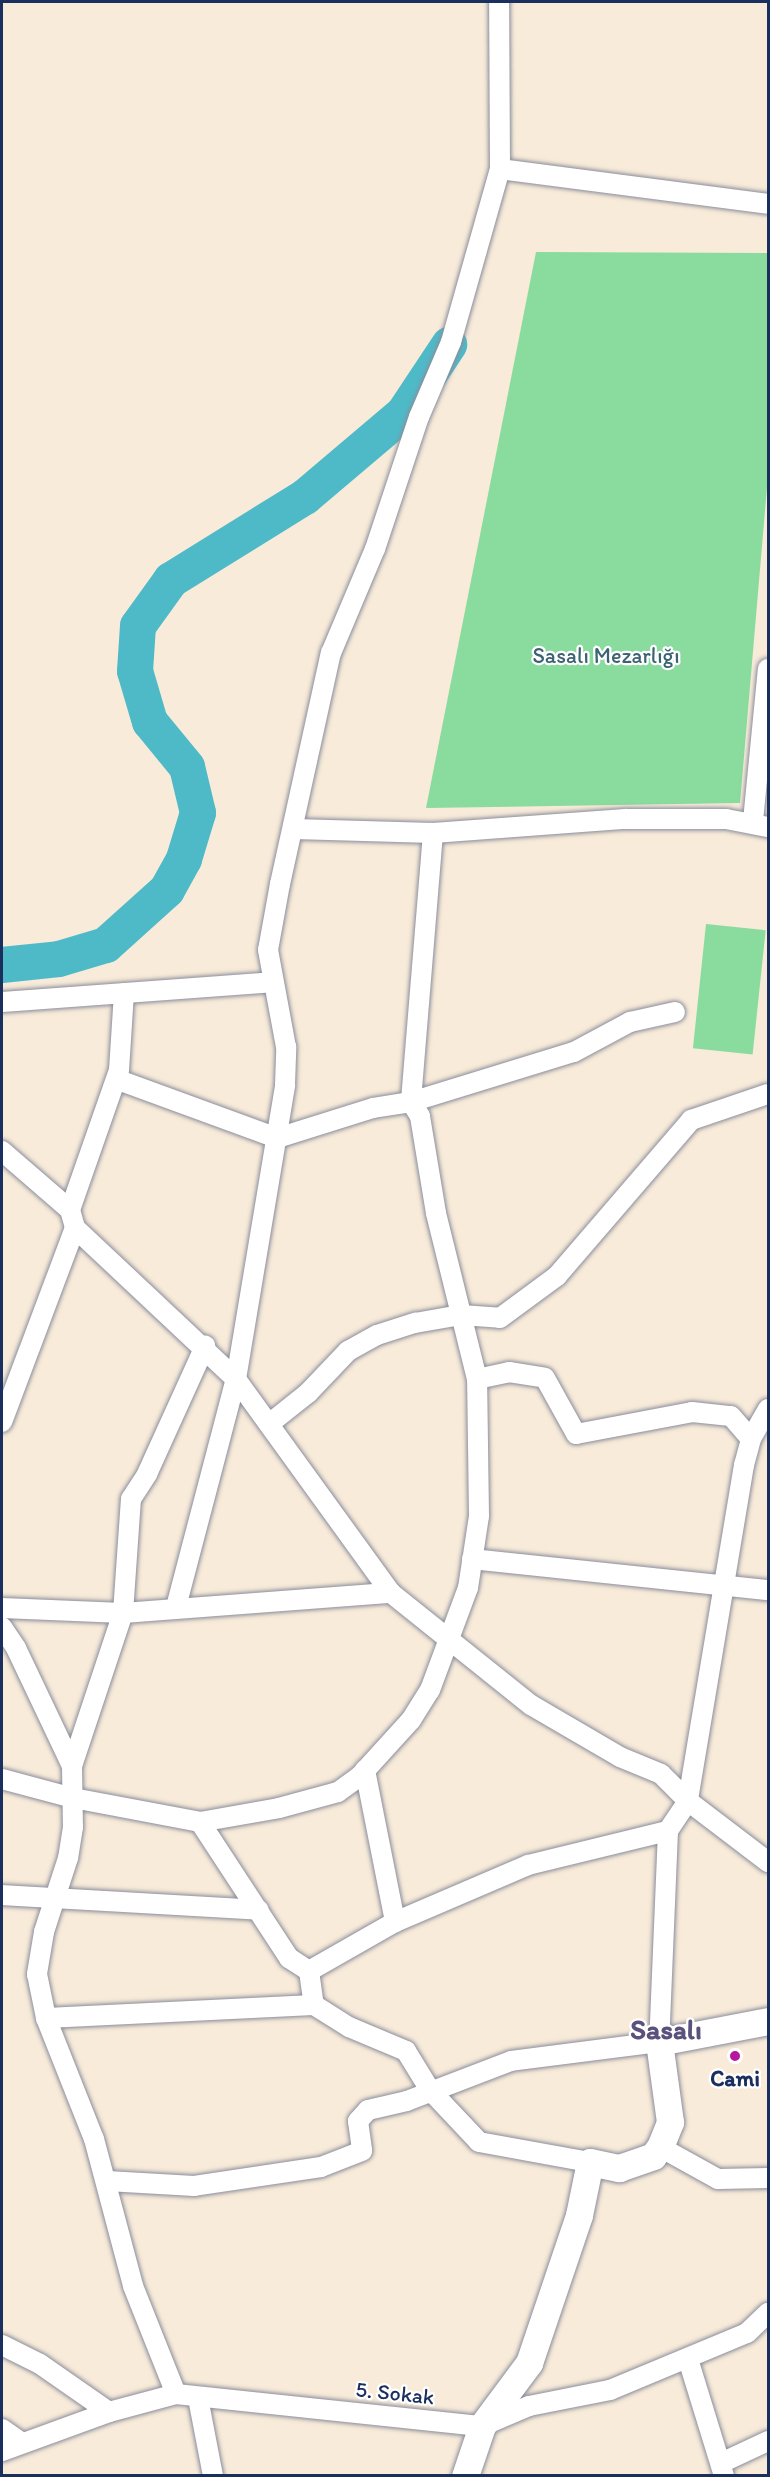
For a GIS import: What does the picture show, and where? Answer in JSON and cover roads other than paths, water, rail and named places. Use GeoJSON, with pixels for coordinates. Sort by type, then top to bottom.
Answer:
{"type":"FeatureCollection","features":[{"type":"Feature","properties":{"kind":"street"},"geometry":{"type":"LineString","coordinates":[[176,1607],[236,1378],[285,1084],[286,1047],[272,982],[268,950],[331,653],[375,549],[419,417],[451,342],[500,170],[499,2]]}},
{"type":"Feature","properties":{"kind":"street"},"geometry":{"type":"LineString","coordinates":[[500,170],[768,204]]}},
{"type":"Feature","properties":{"kind":"street"},"geometry":{"type":"LineString","coordinates":[[294,829],[433,833],[625,819],[761,824],[768,669]]}},
{"type":"Feature","properties":{"kind":"street"},"geometry":{"type":"LineString","coordinates":[[2,1779],[73,1798],[200,1822],[311,1800],[338,1792],[365,1770],[411,1720],[430,1690],[468,1588],[479,1516],[477,1379],[436,1213],[420,1116],[411,1102],[433,833]]}},
{"type":"Feature","properties":{"kind":"street"},"geometry":{"type":"LineString","coordinates":[[2,1002],[272,982]]}},
{"type":"Feature","properties":{"kind":"street"},"geometry":{"type":"LineString","coordinates":[[2,1422],[72,1219],[116,1079],[124,993]]}},
{"type":"Feature","properties":{"kind":"street"},"geometry":{"type":"LineString","coordinates":[[116,1079],[277,1138],[373,1108],[411,1102],[574,1052],[630,1022],[675,1012]]}},
{"type":"Feature","properties":{"kind":"street"},"geometry":{"type":"LineString","coordinates":[[269,1424],[308,1393],[348,1351],[377,1335],[415,1323],[461,1315],[500,1318],[557,1276],[691,1120],[768,1094]]}},
{"type":"Feature","properties":{"kind":"street"},"geometry":{"type":"LineString","coordinates":[[2,1151],[236,1378],[391,1593],[531,1705],[620,1757],[661,1774],[688,1801],[768,1862]]}},
{"type":"Feature","properties":{"kind":"street"},"geometry":{"type":"LineString","coordinates":[[176,2394],[133,2286],[107,2181],[46,2018],[37,1974],[55,1898],[68,1858],[73,1798],[72,1766],[123,1613],[131,1499],[147,1474],[205,1346]]}},
{"type":"Feature","properties":{"kind":"street"},"geometry":{"type":"LineString","coordinates":[[477,1379],[509,1372],[545,1378],[576,1434],[692,1412],[731,1416],[751,1439]]}},
{"type":"Feature","properties":{"kind":"street"},"geometry":{"type":"LineString","coordinates":[[46,2018],[314,2005],[349,2027],[406,2051],[430,2090],[479,2142],[620,2168],[653,2156],[660,2147],[670,2122],[659,2042],[668,1831],[688,1801],[723,1583],[751,1439],[768,1408]]}},
{"type":"Feature","properties":{"kind":"street"},"geometry":{"type":"LineString","coordinates":[[472,1559],[723,1583],[768,1590]]}},
{"type":"Feature","properties":{"kind":"street"},"geometry":{"type":"LineString","coordinates":[[2,1608],[123,1613],[176,1607],[391,1593]]}},
{"type":"Feature","properties":{"kind":"street"},"geometry":{"type":"LineString","coordinates":[[2,1627],[16,1648],[72,1766]]}},
{"type":"Feature","properties":{"kind":"street"},"geometry":{"type":"LineString","coordinates":[[365,1770],[395,1922]]}},
{"type":"Feature","properties":{"kind":"street"},"geometry":{"type":"LineString","coordinates":[[200,1822],[289,1958],[309,1971],[314,2005]]}},
{"type":"Feature","properties":{"kind":"street"},"geometry":{"type":"LineString","coordinates":[[309,1971],[395,1922],[528,1866],[668,1831]]}},
{"type":"Feature","properties":{"kind":"street"},"geometry":{"type":"LineString","coordinates":[[2,1895],[259,1910]]}},
{"type":"Feature","properties":{"kind":"street"},"geometry":{"type":"LineString","coordinates":[[107,2181],[194,2186],[321,2167],[362,2151],[358,2121],[368,2110],[407,2102],[430,2090],[511,2061],[659,2042],[768,2021]]}},
{"type":"Feature","properties":{"kind":"street"},"geometry":{"type":"LineString","coordinates":[[660,2147],[718,2179],[768,2178]]}},
{"type":"Feature","properties":{"kind":"street"},"geometry":{"type":"LineString","coordinates":[[452,2475],[477,2425],[528,2363],[579,2215],[587,2162]]}},
{"type":"Feature","properties":{"kind":"street","name":"5. Sokak"},"geometry":{"type":"LineString","coordinates":[[2,2451],[109,2412],[176,2394],[477,2425],[529,2406],[610,2390],[747,2333],[768,2313]]}},
{"type":"Feature","properties":{"kind":"street"},"geometry":{"type":"LineString","coordinates":[[2,2345],[40,2364],[109,2412]]}},
{"type":"Feature","properties":{"kind":"street"},"geometry":{"type":"LineString","coordinates":[[688,2359],[722,2469],[768,2441]]}},
{"type":"Feature","properties":{"kind":"street"},"geometry":{"type":"LineString","coordinates":[[198,2398],[213,2475]]}},
{"type":"Feature","properties":{"kind":"street"},"geometry":{"type":"LineString","coordinates":[[465,2475],[477,2425]]}},
{"type":"Feature","properties":{"kind":"street"},"geometry":{"type":"LineString","coordinates":[[2,2429],[22,2443]]}},
{"type":"Feature","properties":{"kind":"waterway"},"geometry":{"type":"LineString","coordinates":[[2,965],[59,959],[106,945],[167,890],[184,859],[198,813],[187,767],[150,722],[135,671],[138,626],[171,580],[305,497],[404,413],[449,345]]}},
{"type":"Feature","properties":{"kind":"place","name":"Cami"},"geometry":{"type":"Point","coordinates":[735,2056]}},
{"type":"Feature","properties":{"kind":"district","name":"Sasalı"},"geometry":{"type":"Point","coordinates":[666,2029]}},
{"type":"Feature","properties":{"kind":"park label","name":"Sasalı Mezarlığı"},"geometry":{"type":"Point","coordinates":[606,656]}}]}
